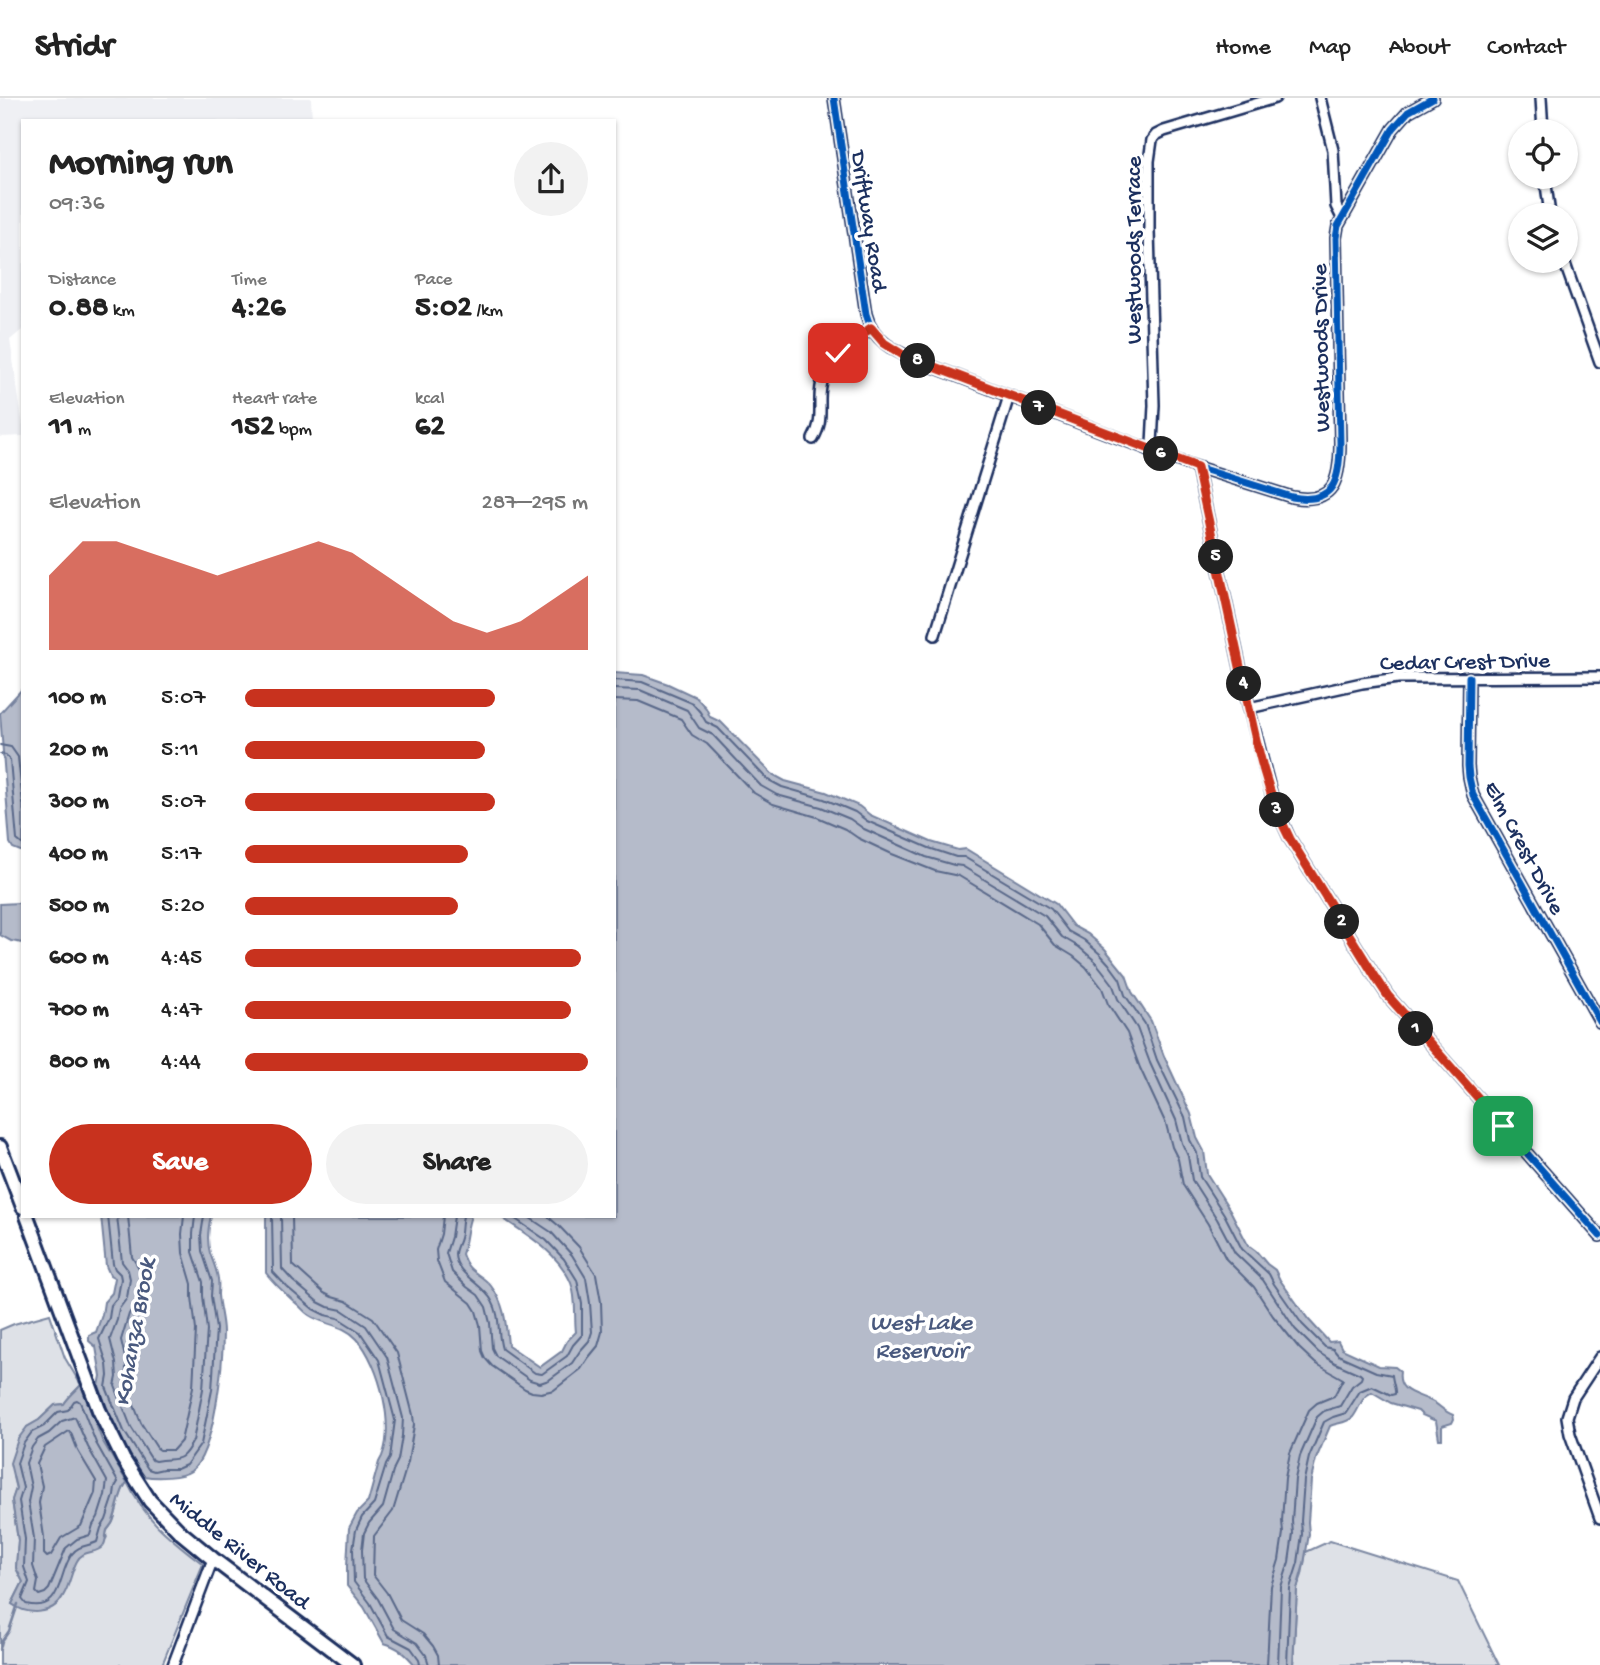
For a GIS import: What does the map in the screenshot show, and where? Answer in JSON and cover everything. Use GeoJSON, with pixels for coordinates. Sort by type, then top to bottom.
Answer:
{"type":"FeatureCollection","features":[{"type":"Feature","properties":{"kind":"main road"},"geometry":{"type":"LineString","coordinates":[[0,1147],[21,1202]]}},
{"type":"Feature","properties":{"kind":"main road","name":"Middle River Road"},"geometry":{"type":"LineString","coordinates":[[27,1218],[96,1403],[122,1459],[150,1501],[165,1518],[214,1559],[353,1665]]}},
{"type":"Feature","properties":{"kind":"street","name":"Driftway Road"},"geometry":{"type":"LineString","coordinates":[[834,98],[866,314],[871,328]]}},
{"type":"Feature","properties":{"kind":"street","name":"Westwoods Terrace"},"geometry":{"type":"LineString","coordinates":[[1149,450],[1152,444],[1154,405],[1149,231],[1151,144],[1156,135],[1164,131],[1275,98]]}},
{"type":"Feature","properties":{"kind":"street"},"geometry":{"type":"LineString","coordinates":[[1320,98],[1333,150],[1336,206],[1342,218]]}},
{"type":"Feature","properties":{"kind":"street","name":"Westwoods Drive"},"geometry":{"type":"LineString","coordinates":[[1197,467],[1298,499],[1318,497],[1332,488],[1338,477],[1340,456],[1336,238],[1338,226],[1394,129],[1408,113],[1433,98]]}},
{"type":"Feature","properties":{"kind":"street"},"geometry":{"type":"LineString","coordinates":[[1541,98],[1542,119]]}},
{"type":"Feature","properties":{"kind":"street"},"geometry":{"type":"LineString","coordinates":[[1568,273],[1600,362]]}},
{"type":"Feature","properties":{"kind":"street"},"geometry":{"type":"LineString","coordinates":[[813,439],[820,426],[820,386],[825,370],[838,353],[871,328],[884,343],[903,355],[1197,467],[1272,797],[1290,839],[1376,978],[1410,1023],[1600,1236]]}},
{"type":"Feature","properties":{"kind":"street"},"geometry":{"type":"LineString","coordinates":[[935,635],[1009,396]]}},
{"type":"Feature","properties":{"kind":"street","name":"Elm Crest Drive"},"geometry":{"type":"LineString","coordinates":[[1469,677],[1468,766],[1473,795],[1600,1022]]}},
{"type":"Feature","properties":{"kind":"street","name":"Cedar Crest Drive"},"geometry":{"type":"LineString","coordinates":[[1250,708],[1385,679],[1600,677]]}},
{"type":"Feature","properties":{"kind":"street"},"geometry":{"type":"LineString","coordinates":[[1600,1357],[1575,1393],[1567,1413],[1570,1434],[1600,1518]]}},
{"type":"Feature","properties":{"kind":"street"},"geometry":{"type":"LineString","coordinates":[[173,1665],[214,1559]]}},
{"type":"Feature","properties":{"kind":"shaded area"},"geometry":{"type":"Polygon","coordinates":[[[0,98],[311,98],[312,119],[21,119],[21,331],[10,340],[21,413],[21,436],[0,437],[0,98]]]}},
{"type":"Feature","properties":{"kind":"shaded area"},"geometry":{"type":"Polygon","coordinates":[[[50,1314],[65,1358],[81,1385],[64,1404],[55,1405],[27,1427],[13,1477],[16,1489],[12,1500],[18,1540],[16,1568],[23,1582],[12,1604],[34,1611],[56,1605],[65,1592],[78,1558],[97,1548],[107,1538],[107,1531],[113,1522],[127,1482],[151,1518],[203,1564],[162,1665],[0,1665],[0,1330],[50,1314]]]}},
{"type":"Feature","properties":{"kind":"shaded area"},"geometry":{"type":"Polygon","coordinates":[[[1330,1541],[1458,1581],[1499,1665],[1293,1665],[1297,1589],[1306,1552],[1330,1541]]]}},
{"type":"Feature","properties":{"kind":"water","name":"West Lake Reservoir"},"geometry":{"type":"Polygon","coordinates":[[[616,673],[643,675],[696,697],[710,717],[721,722],[772,774],[859,806],[870,815],[931,842],[958,850],[966,849],[1056,904],[1073,926],[1088,934],[1105,949],[1126,975],[1132,992],[1151,1021],[1191,1114],[1197,1138],[1204,1151],[1207,1174],[1248,1245],[1275,1270],[1308,1319],[1329,1342],[1338,1341],[1342,1349],[1379,1366],[1395,1367],[1400,1371],[1404,1388],[1432,1401],[1453,1415],[1454,1419],[1452,1423],[1442,1426],[1442,1439],[1439,1439],[1436,1421],[1418,1411],[1391,1403],[1372,1392],[1363,1400],[1351,1419],[1330,1426],[1316,1459],[1311,1480],[1309,1534],[1297,1589],[1293,1665],[415,1665],[401,1651],[384,1643],[364,1607],[347,1586],[349,1528],[357,1513],[368,1502],[387,1434],[379,1381],[365,1350],[352,1334],[307,1314],[266,1273],[266,1218],[470,1218],[462,1254],[465,1261],[496,1293],[504,1314],[508,1345],[540,1367],[562,1351],[576,1332],[574,1295],[571,1283],[558,1262],[502,1218],[616,1218],[616,673]]]}},
{"type":"Feature","properties":{"kind":"water"},"geometry":{"type":"Polygon","coordinates":[[[21,690],[21,851],[13,848],[10,843],[0,713],[21,690]]]}},
{"type":"Feature","properties":{"kind":"water"},"geometry":{"type":"Polygon","coordinates":[[[21,903],[21,943],[0,935],[0,904],[21,903]]]}},
{"type":"Feature","properties":{"kind":"water"},"geometry":{"type":"Polygon","coordinates":[[[101,1218],[211,1218],[208,1244],[218,1281],[223,1332],[221,1364],[212,1427],[199,1461],[187,1473],[168,1477],[144,1476],[117,1435],[99,1386],[101,1376],[96,1347],[89,1341],[89,1335],[96,1332],[104,1302],[112,1293],[115,1278],[110,1275],[106,1266],[101,1218]]]}},
{"type":"Feature","properties":{"kind":"water"},"geometry":{"type":"Polygon","coordinates":[[[81,1385],[102,1440],[127,1482],[104,1544],[100,1549],[80,1557],[59,1602],[47,1610],[33,1612],[12,1604],[23,1582],[16,1568],[18,1540],[12,1500],[16,1488],[10,1463],[18,1439],[27,1427],[55,1405],[64,1404],[81,1385]]]}},
{"type":"Feature","properties":{"kind":"waterway","name":"Kohanza Brook"},"geometry":{"type":"LineString","coordinates":[[0,1649],[18,1604]]}},
{"type":"Feature","properties":{"kind":"cycle path"},"geometry":{"type":"LineString","coordinates":[[834,98],[866,314],[874,331],[886,344],[918,361],[1184,463],[1292,497],[1306,498],[1326,493],[1339,468],[1338,226],[1393,129],[1408,112],[1433,98]]}},
{"type":"Feature","properties":{"kind":"cycle path"},"geometry":{"type":"LineString","coordinates":[[1197,467],[1249,708],[1274,804],[1290,839],[1388,996],[1600,1236]]}},
{"type":"Feature","properties":{"kind":"cycle path"},"geometry":{"type":"LineString","coordinates":[[1469,677],[1468,766],[1473,795],[1600,1022]]}},
{"type":"Feature","properties":{"kind":"route"},"geometry":{"type":"LineString","coordinates":[[838,353],[871,328],[884,343],[903,355],[1197,467],[1250,708],[1272,797],[1282,822],[1384,989],[1410,1023],[1503,1126]]}}]}
